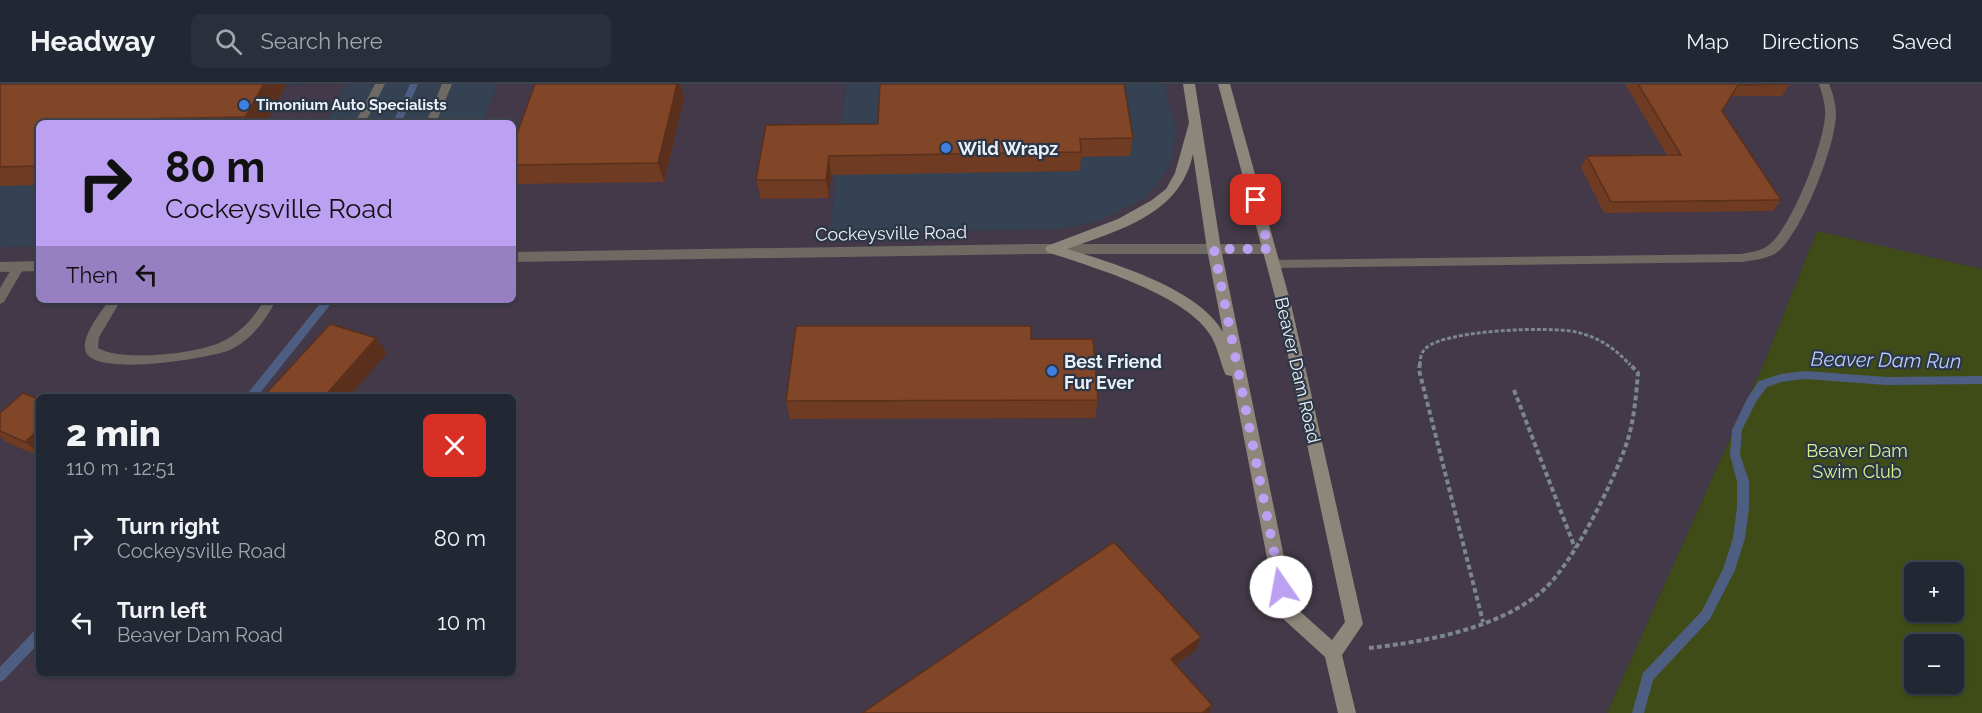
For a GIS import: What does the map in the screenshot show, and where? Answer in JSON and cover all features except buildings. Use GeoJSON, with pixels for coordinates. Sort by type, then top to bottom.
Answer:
{"type":"FeatureCollection","features":[{"type":"Feature","properties":{"kind":"main road"},"geometry":{"type":"LineString","coordinates":[[1189,84],[1214,249],[1286,610],[1333,653],[1347,713]]}},
{"type":"Feature","properties":{"kind":"main road","name":"Beaver Dam Road"},"geometry":{"type":"LineString","coordinates":[[1224,84],[1284,304],[1354,624],[1333,653]]}},
{"type":"Feature","properties":{"kind":"main road"},"geometry":{"type":"LineString","coordinates":[[1052,249],[1138,215],[1165,195],[1179,180],[1195,120]]}},
{"type":"Feature","properties":{"kind":"main road"},"geometry":{"type":"LineString","coordinates":[[1052,249],[1120,270],[1144,281],[1169,294],[1207,323],[1214,330],[1245,407]]}},
{"type":"Feature","properties":{"kind":"street","name":"Cockeysville Road"},"geometry":{"type":"LineString","coordinates":[[516,257],[1052,249],[1214,249],[1271,256]]}},
{"type":"Feature","properties":{"kind":"street"},"geometry":{"type":"LineString","coordinates":[[0,267],[36,266]]}},
{"type":"Feature","properties":{"kind":"lane"},"geometry":{"type":"LineString","coordinates":[[362,120],[380,84]]}},
{"type":"Feature","properties":{"kind":"lane"},"geometry":{"type":"LineString","coordinates":[[431,120],[447,84]]}},
{"type":"Feature","properties":{"kind":"lane"},"geometry":{"type":"LineString","coordinates":[[1271,256],[1741,258],[1761,255],[1776,246],[1792,223],[1817,163],[1830,118],[1829,99],[1824,84]]}},
{"type":"Feature","properties":{"kind":"lane"},"geometry":{"type":"LineString","coordinates":[[0,299],[20,266]]}},
{"type":"Feature","properties":{"kind":"lane"},"geometry":{"type":"LineString","coordinates":[[113,303],[93,338],[91,350],[95,355],[109,359],[133,362],[224,347],[246,334],[268,303]]}},
{"type":"Feature","properties":{"kind":"path"},"geometry":{"type":"LineString","coordinates":[[1333,653],[1414,643],[1483,622],[1506,615],[1541,593],[1575,549],[1608,487],[1627,442],[1638,374],[1624,356],[1598,339],[1572,331],[1520,330],[1464,335],[1436,341],[1426,347],[1421,356],[1419,370],[1483,622]]}},
{"type":"Feature","properties":{"kind":"path"},"geometry":{"type":"LineString","coordinates":[[1514,390],[1575,549]]}},
{"type":"Feature","properties":{"kind":"shaded area"},"geometry":{"type":"Polygon","coordinates":[[[0,84],[301,84],[224,86],[54,120],[36,120],[36,246],[0,247],[0,84]]]}},
{"type":"Feature","properties":{"kind":"shaded area"},"geometry":{"type":"Polygon","coordinates":[[[346,84],[328,120],[202,120],[224,86],[346,84]]]}},
{"type":"Feature","properties":{"kind":"shaded area"},"geometry":{"type":"Polygon","coordinates":[[[346,84],[498,84],[483,120],[328,120],[346,84]]]}},
{"type":"Feature","properties":{"kind":"shaded area"},"geometry":{"type":"Polygon","coordinates":[[[498,84],[846,84],[830,233],[1054,229],[1096,222],[1176,131],[1164,84],[1982,84],[1982,269],[1817,232],[1767,356],[1607,713],[0,713],[0,247],[36,246],[36,303],[516,303],[516,120],[483,120],[498,84]]]}},
{"type":"Feature","properties":{"kind":"shaded area"},"geometry":{"type":"Polygon","coordinates":[[[846,84],[1164,84],[1176,131],[1170,166],[1145,198],[1096,222],[1054,229],[830,233],[846,84]]]}},
{"type":"Feature","properties":{"kind":"green space","name":"Beaver Dam Swim Club"},"geometry":{"type":"Polygon","coordinates":[[[1817,231],[1982,269],[1982,713],[1607,713],[1767,356],[1817,231]]]}},
{"type":"Feature","properties":{"kind":"waterway"},"geometry":{"type":"LineString","coordinates":[[398,120],[414,84]]}},
{"type":"Feature","properties":{"kind":"waterway"},"geometry":{"type":"LineString","coordinates":[[252,394],[327,303]]}},
{"type":"Feature","properties":{"kind":"waterway","name":"Beaver Dam Run"},"geometry":{"type":"LineString","coordinates":[[1638,713],[1647,677],[1706,615],[1729,570],[1739,538],[1743,508],[1743,481],[1735,455],[1737,430],[1753,397],[1763,384],[1781,378],[1805,375],[1887,381],[1982,380]]}},
{"type":"Feature","properties":{"kind":"waterway"},"geometry":{"type":"LineString","coordinates":[[0,676],[36,637]]}},
{"type":"Feature","properties":{"kind":"place","name":"Timonium Auto Specialists"},"geometry":{"type":"Point","coordinates":[244,105]}},
{"type":"Feature","properties":{"kind":"place","name":"Wild Wrapz"},"geometry":{"type":"Point","coordinates":[946,148]}},
{"type":"Feature","properties":{"kind":"place","name":"Best Friend Fur Ever"},"geometry":{"type":"Point","coordinates":[1052,371]}},
{"type":"Feature","properties":{"kind":"route"},"geometry":{"type":"LineString","coordinates":[[1256,200],[1269,249],[1214,249],[1281,587]]}}]}
